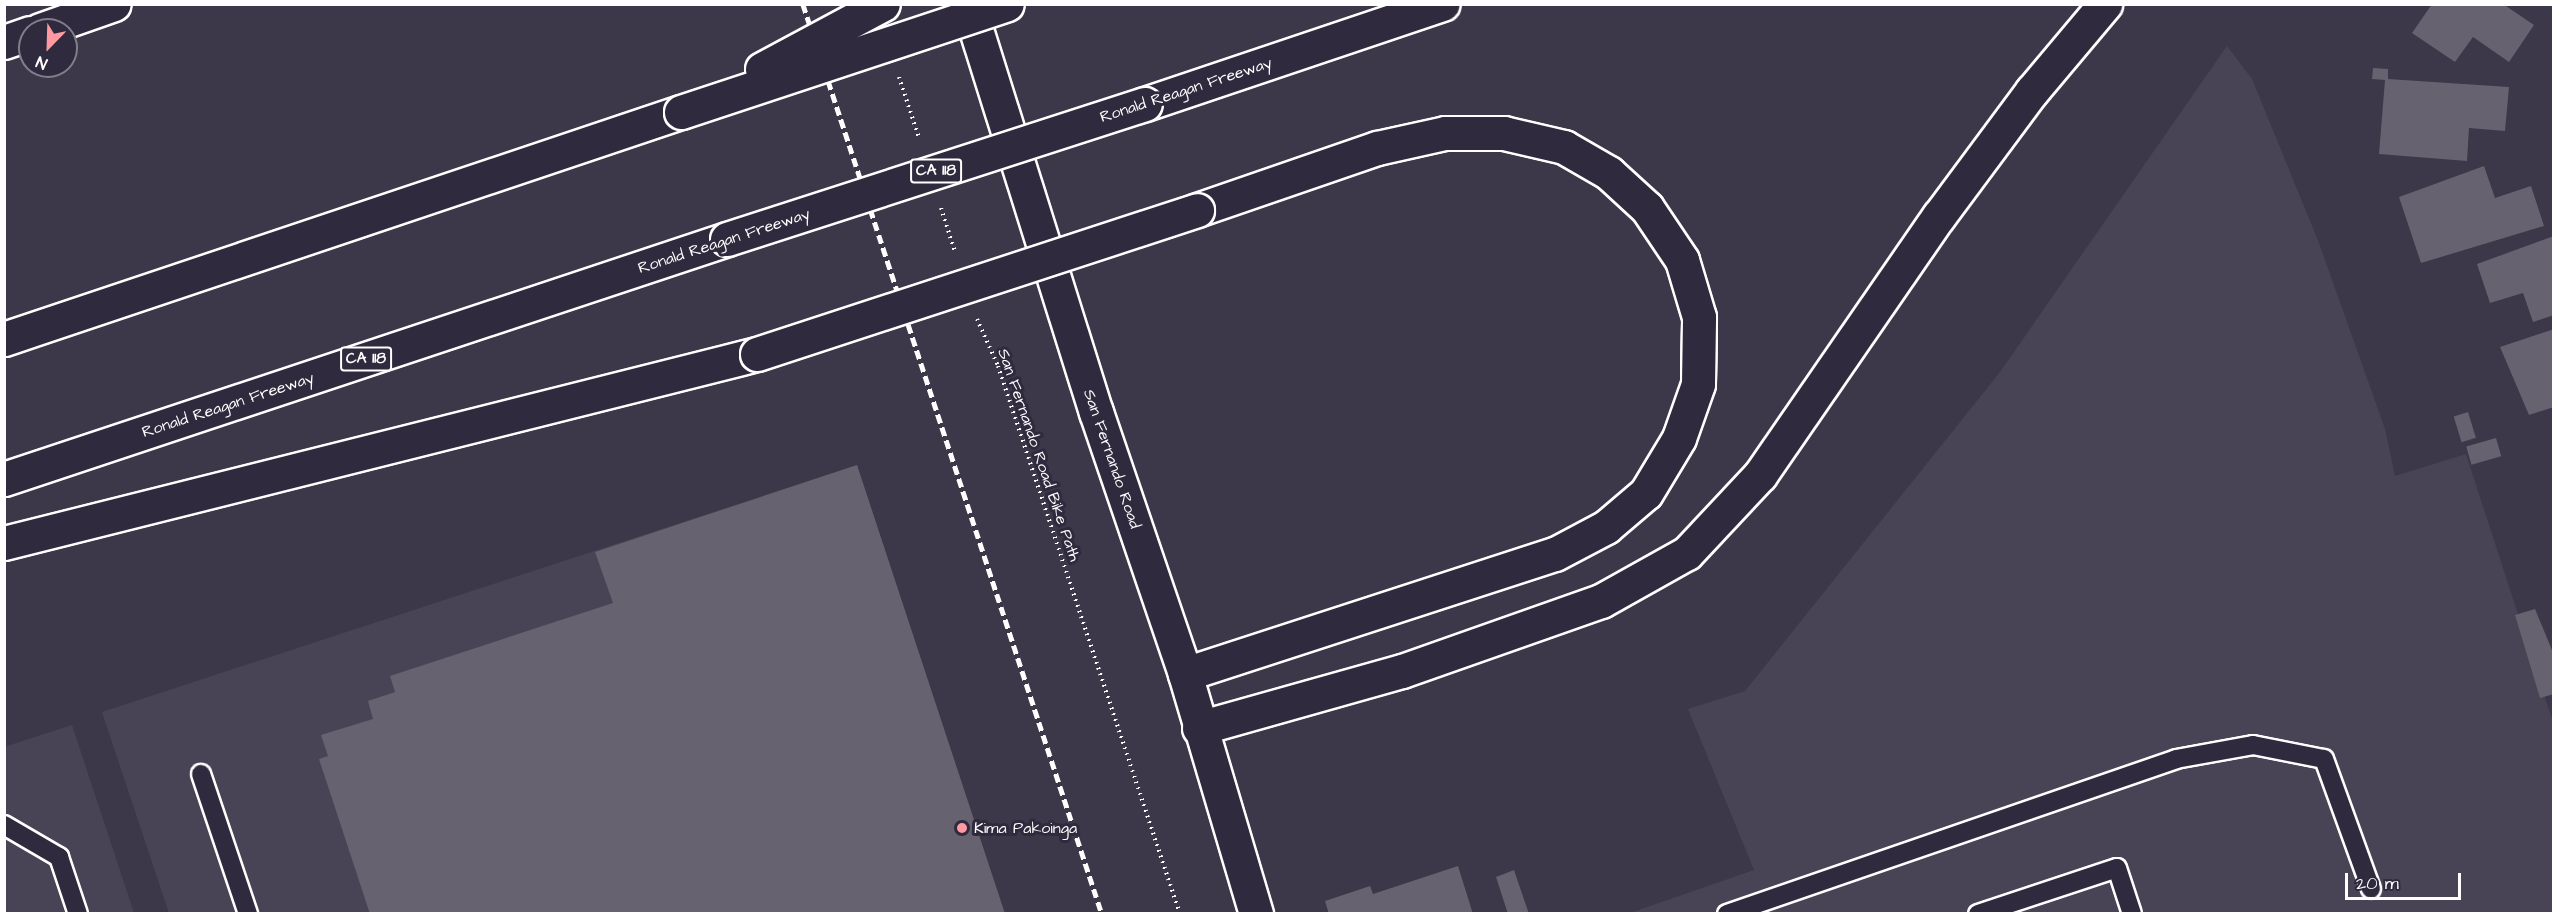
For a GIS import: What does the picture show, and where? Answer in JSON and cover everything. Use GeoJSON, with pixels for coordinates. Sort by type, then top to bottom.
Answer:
{"type":"FeatureCollection","features":[{"type":"Feature","properties":{"kind":"main road"},"geometry":{"type":"LineString","coordinates":[[74,18],[114,4]]}},
{"type":"Feature","properties":{"kind":"main road"},"geometry":{"type":"LineString","coordinates":[[681,112],[883,4]]}},
{"type":"Feature","properties":{"kind":"main road","name":"San Fernando Road"},"geometry":{"type":"LineString","coordinates":[[968,4],[1096,412],[1185,674],[1199,728],[1256,914]]}},
{"type":"Feature","properties":{"kind":"main road"},"geometry":{"type":"LineString","coordinates":[[4,339],[1007,4]]}},
{"type":"Feature","properties":{"kind":"main road","name":"Ronald Reagan Freeway"},"geometry":{"type":"LineString","coordinates":[[4,479],[1443,4]]}},
{"type":"Feature","properties":{"kind":"main road"},"geometry":{"type":"LineString","coordinates":[[1199,728],[1402,671],[1601,601],[1687,553],[1760,475],[1939,216],[2032,91],[2105,4]]}},
{"type":"Feature","properties":{"kind":"main road"},"geometry":{"type":"LineString","coordinates":[[4,543],[757,354],[1197,210],[1377,148],[1444,133],[1504,133],[1564,147],[1609,173],[1647,208],[1682,260],[1699,317],[1698,372],[1679,438],[1646,493],[1606,527],[1555,554],[1185,674]]}},
{"type":"Feature","properties":{"kind":"lane"},"geometry":{"type":"LineString","coordinates":[[1727,914],[2176,759],[2253,744],[2324,759],[2371,889]]}},
{"type":"Feature","properties":{"kind":"lane"},"geometry":{"type":"LineString","coordinates":[[201,774],[248,914]]}},
{"type":"Feature","properties":{"kind":"lane"},"geometry":{"type":"LineString","coordinates":[[4,825],[59,857],[78,914]]}},
{"type":"Feature","properties":{"kind":"lane"},"geometry":{"type":"LineString","coordinates":[[1978,914],[2117,868],[2133,914]]}},
{"type":"Feature","properties":{"kind":"path"},"geometry":{"type":"LineString","coordinates":[[897,71],[922,149]]}},
{"type":"Feature","properties":{"kind":"path"},"geometry":{"type":"LineString","coordinates":[[940,205],[958,260]]}},
{"type":"Feature","properties":{"kind":"path","name":"San Fernando Road Bike Path"},"geometry":{"type":"LineString","coordinates":[[975,316],[998,366],[1180,914]]}},
{"type":"Feature","properties":{"kind":"shaded area"},"geometry":{"type":"Polygon","coordinates":[[[2227,46],[2252,79],[2319,243],[2385,429],[2395,476],[2466,454],[2553,722],[2553,913],[1627,914],[1754,870],[1688,709],[1745,691],[2000,372],[2227,46]]]}},
{"type":"Feature","properties":{"kind":"shaded area"},"geometry":{"type":"Polygon","coordinates":[[[857,465],[1005,913],[169,913],[102,712],[857,465]]]}},
{"type":"Feature","properties":{"kind":"shaded area"},"geometry":{"type":"Polygon","coordinates":[[[72,725],[134,913],[5,913],[4,747],[72,725]]]}},
{"type":"Feature","properties":{"kind":"building"},"geometry":{"type":"Polygon","coordinates":[[[2432,4],[2503,4],[2534,25],[2509,62],[2473,37],[2455,62],[2412,33],[2432,4]]]}},
{"type":"Feature","properties":{"kind":"building"},"geometry":{"type":"Polygon","coordinates":[[[2373,68],[2388,69],[2388,79],[2509,87],[2505,131],[2469,128],[2467,161],[2379,154],[2385,80],[2372,79],[2373,68]]]}},
{"type":"Feature","properties":{"kind":"building"},"geometry":{"type":"Polygon","coordinates":[[[2484,166],[2495,198],[2531,186],[2544,226],[2421,263],[2399,197],[2484,166]]]}},
{"type":"Feature","properties":{"kind":"building"},"geometry":{"type":"Polygon","coordinates":[[[2554,236],[2554,315],[2533,322],[2523,293],[2490,303],[2477,264],[2554,236]]]}},
{"type":"Feature","properties":{"kind":"building"},"geometry":{"type":"Polygon","coordinates":[[[2554,329],[2554,407],[2529,415],[2500,347],[2554,329]]]}},
{"type":"Feature","properties":{"kind":"building"},"geometry":{"type":"Polygon","coordinates":[[[2468,412],[2476,438],[2462,442],[2454,416],[2468,412]]]}},
{"type":"Feature","properties":{"kind":"building"},"geometry":{"type":"Polygon","coordinates":[[[2496,438],[2501,456],[2471,465],[2466,447],[2496,438]]]}},
{"type":"Feature","properties":{"kind":"building"},"geometry":{"type":"Polygon","coordinates":[[[857,465],[1005,914],[370,914],[319,759],[328,756],[321,735],[373,719],[368,701],[395,692],[390,676],[613,603],[595,552],[857,465]]]}},
{"type":"Feature","properties":{"kind":"building"},"geometry":{"type":"Polygon","coordinates":[[[2535,609],[2554,655],[2554,694],[2540,698],[2515,615],[2535,609]]]}},
{"type":"Feature","properties":{"kind":"building"},"geometry":{"type":"Polygon","coordinates":[[[1458,866],[1473,914],[1329,914],[1325,901],[1370,886],[1373,894],[1458,866]]]}},
{"type":"Feature","properties":{"kind":"building"},"geometry":{"type":"Polygon","coordinates":[[[1514,870],[1529,914],[1508,914],[1496,877],[1514,870]]]}},
{"type":"Feature","properties":{"kind":"railway"},"geometry":{"type":"LineString","coordinates":[[803,4],[1102,914]]}},
{"type":"Feature","properties":{"kind":"place","name":"Kima Pakoinga"},"geometry":{"type":"Point","coordinates":[962,828]}}]}
